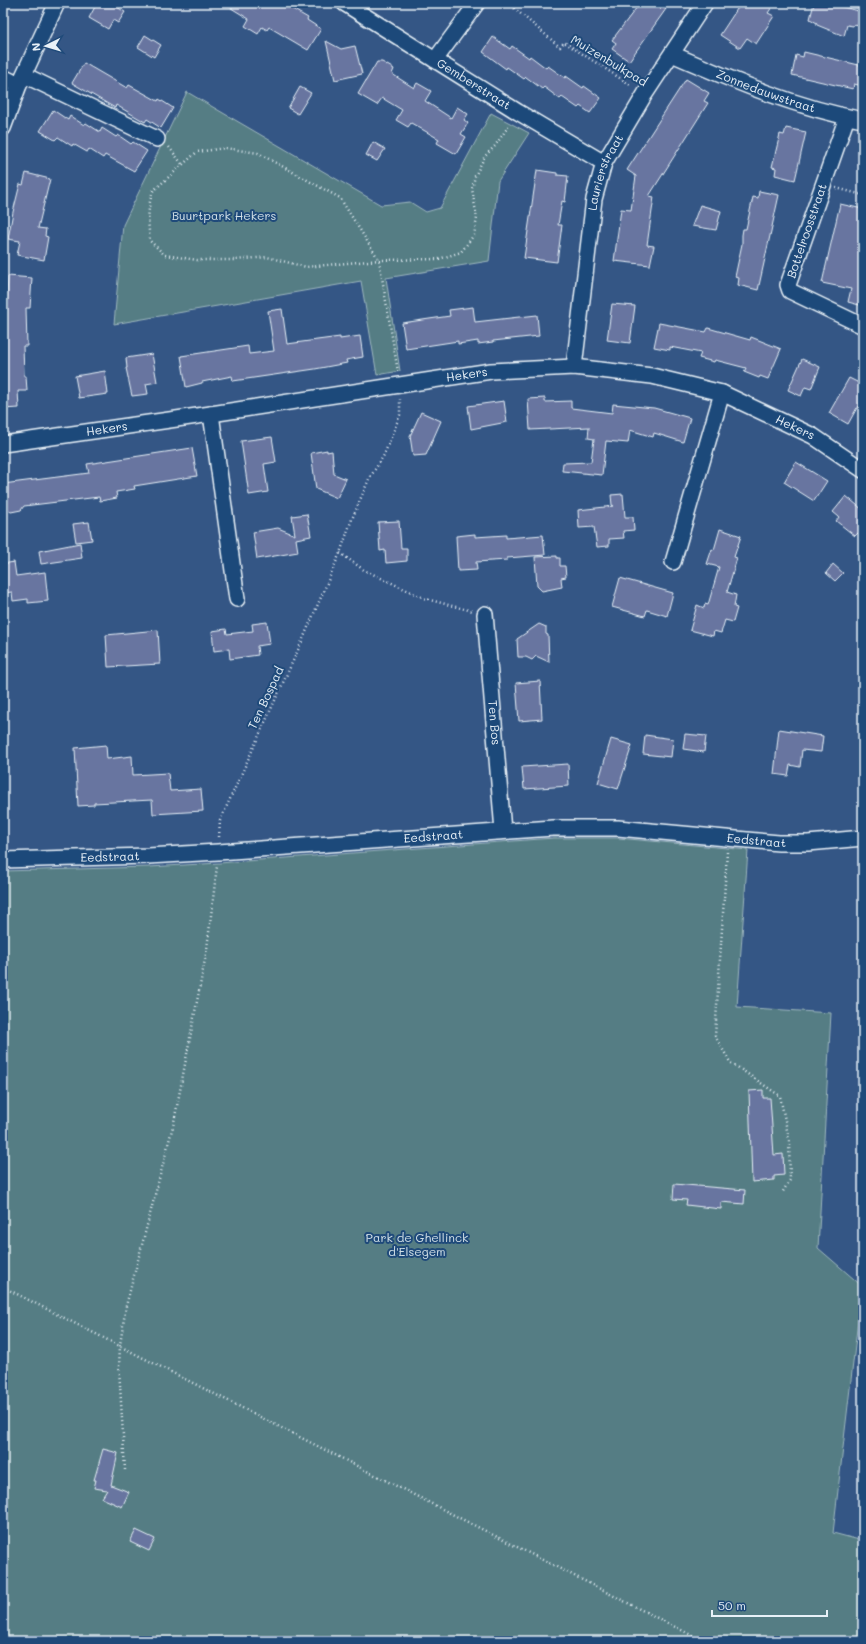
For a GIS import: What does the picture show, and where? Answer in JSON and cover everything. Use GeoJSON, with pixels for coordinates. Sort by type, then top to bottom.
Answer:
{"type":"FeatureCollection","features":[{"type":"Feature","properties":{"kind":"street"},"geometry":{"type":"LineString","coordinates":[[3,128],[22,80],[57,3]]}},
{"type":"Feature","properties":{"kind":"street","name":"Gemberstraat"},"geometry":{"type":"LineString","coordinates":[[344,3],[518,112],[604,162]]}},
{"type":"Feature","properties":{"kind":"street"},"geometry":{"type":"LineString","coordinates":[[435,60],[477,3]]}},
{"type":"Feature","properties":{"kind":"street","name":"Laurierstraat"},"geometry":{"type":"LineString","coordinates":[[574,367],[594,199],[604,162],[705,3]]}},
{"type":"Feature","properties":{"kind":"street","name":"Zonnedauwstraat"},"geometry":{"type":"LineString","coordinates":[[672,54],[774,96],[847,117],[863,120]]}},
{"type":"Feature","properties":{"kind":"street"},"geometry":{"type":"LineString","coordinates":[[3,77],[22,80],[157,139]]}},
{"type":"Feature","properties":{"kind":"street","name":"Bottelroosstraat"},"geometry":{"type":"LineString","coordinates":[[847,117],[788,285],[790,291],[863,326]]}},
{"type":"Feature","properties":{"kind":"street","name":"Hekers"},"geometry":{"type":"LineString","coordinates":[[3,444],[491,371],[574,367],[652,376],[722,394],[813,436],[863,470]]}},
{"type":"Feature","properties":{"kind":"street"},"geometry":{"type":"LineString","coordinates":[[673,562],[722,394]]}},
{"type":"Feature","properties":{"kind":"street"},"geometry":{"type":"LineString","coordinates":[[211,414],[237,599]]}},
{"type":"Feature","properties":{"kind":"street","name":"Ten Bos"},"geometry":{"type":"LineString","coordinates":[[485,614],[503,831]]}},
{"type":"Feature","properties":{"kind":"street","name":"Eedstraat"},"geometry":{"type":"LineString","coordinates":[[3,860],[148,856],[218,852],[553,828],[618,828],[779,843],[801,843],[863,838]]}},
{"type":"Feature","properties":{"kind":"path","name":"Muizenbulkpad"},"geometry":{"type":"LineString","coordinates":[[508,3],[560,47],[564,42],[646,94]]}},
{"type":"Feature","properties":{"kind":"path"},"geometry":{"type":"LineString","coordinates":[[379,260],[340,198],[258,153],[225,148],[197,152],[153,191],[149,200],[148,220],[150,241],[165,255],[196,260],[235,260],[268,257],[306,267],[379,260],[439,259],[461,252],[474,235],[477,218],[472,189],[474,176],[485,156],[495,146],[518,112]]}},
{"type":"Feature","properties":{"kind":"path"},"geometry":{"type":"LineString","coordinates":[[157,139],[171,148],[182,164]]}},
{"type":"Feature","properties":{"kind":"path"},"geometry":{"type":"LineString","coordinates":[[823,185],[863,195]]}},
{"type":"Feature","properties":{"kind":"path","name":"Ten Bospad"},"geometry":{"type":"LineString","coordinates":[[125,1470],[119,1368],[120,1345],[126,1306],[174,1122],[207,949],[220,821],[340,553],[366,486],[384,455],[400,415],[400,385],[379,260]]}},
{"type":"Feature","properties":{"kind":"path"},"geometry":{"type":"LineString","coordinates":[[340,553],[364,570],[426,599],[485,614]]}},
{"type":"Feature","properties":{"kind":"path"},"geometry":{"type":"LineString","coordinates":[[728,838],[715,1036],[730,1062],[780,1096],[789,1140],[790,1180],[782,1193]]}},
{"type":"Feature","properties":{"kind":"path"},"geometry":{"type":"LineString","coordinates":[[3,1287],[703,1641]]}},
{"type":"Feature","properties":{"kind":"green space","name":"Buurtpark Hekers"},"geometry":{"type":"Polygon","coordinates":[[[187,92],[381,205],[410,202],[426,212],[440,208],[491,113],[529,133],[498,181],[489,261],[386,278],[400,371],[377,375],[361,281],[114,324],[123,225],[187,92]]]}},
{"type":"Feature","properties":{"kind":"green space","name":"Park de Ghellinck d'Elsegem"},"geometry":{"type":"Polygon","coordinates":[[[554,838],[618,838],[748,850],[737,1007],[831,1013],[818,1248],[862,1286],[833,1533],[863,1541],[863,1641],[3,1641],[3,871],[149,867],[219,863],[554,838]]]}},
{"type":"Feature","properties":{"kind":"building"},"geometry":{"type":"Polygon","coordinates":[[[97,3],[120,3],[117,7],[125,12],[118,23],[113,20],[108,29],[89,18],[97,3]]]}},
{"type":"Feature","properties":{"kind":"building"},"geometry":{"type":"Polygon","coordinates":[[[223,3],[282,3],[308,18],[307,20],[321,29],[308,50],[269,27],[267,30],[262,27],[258,34],[245,26],[249,19],[223,3]]]}},
{"type":"Feature","properties":{"kind":"building"},"geometry":{"type":"Polygon","coordinates":[[[640,3],[658,3],[666,9],[629,61],[612,49],[616,43],[612,40],[640,3]]]}},
{"type":"Feature","properties":{"kind":"building"},"geometry":{"type":"Polygon","coordinates":[[[741,3],[766,3],[772,7],[768,13],[774,16],[756,44],[747,38],[740,48],[720,35],[741,3]]]}},
{"type":"Feature","properties":{"kind":"building"},"geometry":{"type":"Polygon","coordinates":[[[814,3],[827,3],[863,12],[863,26],[854,24],[853,26],[847,25],[844,36],[817,25],[817,23],[810,19],[814,3]]]}},
{"type":"Feature","properties":{"kind":"building"},"geometry":{"type":"Polygon","coordinates":[[[145,35],[161,45],[154,57],[138,47],[145,35]]]}},
{"type":"Feature","properties":{"kind":"building"},"geometry":{"type":"Polygon","coordinates":[[[493,37],[510,49],[512,46],[529,58],[530,56],[546,68],[548,66],[583,88],[584,86],[601,98],[590,113],[580,106],[578,108],[562,97],[560,99],[544,87],[542,89],[526,77],[524,79],[507,67],[506,69],[483,52],[493,37]]]}},
{"type":"Feature","properties":{"kind":"building"},"geometry":{"type":"Polygon","coordinates":[[[326,41],[341,49],[355,46],[362,74],[335,80],[326,41]]]}},
{"type":"Feature","properties":{"kind":"building"},"geometry":{"type":"Polygon","coordinates":[[[804,52],[863,66],[863,86],[854,84],[853,89],[792,75],[796,55],[803,57],[804,52]]]}},
{"type":"Feature","properties":{"kind":"building"},"geometry":{"type":"Polygon","coordinates":[[[377,62],[382,62],[394,69],[392,74],[414,88],[417,83],[431,91],[425,101],[451,118],[457,107],[468,114],[464,120],[468,123],[461,134],[466,137],[456,154],[437,143],[439,139],[411,123],[408,127],[396,120],[402,110],[382,98],[377,105],[358,94],[377,62]]]}},
{"type":"Feature","properties":{"kind":"building"},"geometry":{"type":"Polygon","coordinates":[[[84,63],[127,88],[129,85],[158,101],[159,99],[173,108],[161,128],[147,119],[145,122],[116,105],[115,108],[72,83],[84,63]]]}},
{"type":"Feature","properties":{"kind":"building"},"geometry":{"type":"Polygon","coordinates":[[[686,79],[709,93],[704,101],[708,103],[649,196],[654,197],[647,245],[654,246],[650,265],[614,261],[621,209],[631,210],[636,176],[627,170],[686,79]]]}},
{"type":"Feature","properties":{"kind":"building"},"geometry":{"type":"Polygon","coordinates":[[[300,87],[311,93],[298,114],[288,108],[300,87]]]}},
{"type":"Feature","properties":{"kind":"building"},"geometry":{"type":"Polygon","coordinates":[[[53,110],[68,120],[70,116],[84,125],[86,123],[100,132],[102,128],[116,137],[118,135],[131,144],[133,142],[147,151],[134,171],[105,155],[103,158],[89,149],[87,152],[73,144],[72,146],[58,137],[55,140],[40,131],[53,110]]]}},
{"type":"Feature","properties":{"kind":"building"},"geometry":{"type":"Polygon","coordinates":[[[786,128],[806,132],[795,180],[775,175],[776,168],[772,167],[780,134],[784,135],[786,128]]]}},
{"type":"Feature","properties":{"kind":"building"},"geometry":{"type":"Polygon","coordinates":[[[373,142],[385,149],[377,161],[366,155],[373,142]]]}},
{"type":"Feature","properties":{"kind":"building"},"geometry":{"type":"Polygon","coordinates":[[[537,170],[568,176],[565,202],[562,201],[558,225],[562,225],[557,262],[524,258],[537,170]]]}},
{"type":"Feature","properties":{"kind":"building"},"geometry":{"type":"Polygon","coordinates":[[[26,173],[50,179],[38,228],[46,229],[45,236],[48,237],[44,260],[17,255],[20,241],[8,239],[20,184],[23,185],[26,173]]]}},
{"type":"Feature","properties":{"kind":"building"},"geometry":{"type":"Polygon","coordinates":[[[759,191],[779,195],[758,290],[738,285],[739,278],[735,277],[742,244],[743,229],[746,229],[753,197],[758,198],[759,191]]]}},
{"type":"Feature","properties":{"kind":"building"},"geometry":{"type":"Polygon","coordinates":[[[840,204],[863,209],[863,306],[848,302],[851,289],[822,283],[840,204]]]}},
{"type":"Feature","properties":{"kind":"building"},"geometry":{"type":"Polygon","coordinates":[[[700,205],[721,211],[716,230],[692,226],[700,205]]]}},
{"type":"Feature","properties":{"kind":"building"},"geometry":{"type":"Polygon","coordinates":[[[8,276],[32,278],[30,308],[26,308],[27,346],[23,346],[24,376],[26,376],[27,391],[18,391],[19,408],[3,409],[3,297],[7,297],[8,276]]]}},
{"type":"Feature","properties":{"kind":"building"},"geometry":{"type":"Polygon","coordinates":[[[612,304],[635,306],[630,343],[607,340],[612,304]]]}},
{"type":"Feature","properties":{"kind":"building"},"geometry":{"type":"Polygon","coordinates":[[[473,307],[475,322],[537,315],[539,336],[478,344],[478,341],[458,344],[458,341],[406,349],[402,323],[450,316],[449,310],[473,307]]]}},
{"type":"Feature","properties":{"kind":"building"},"geometry":{"type":"Polygon","coordinates":[[[282,309],[287,344],[360,336],[363,357],[346,360],[347,363],[315,369],[233,381],[232,376],[186,387],[181,356],[248,346],[249,354],[274,351],[268,311],[282,309]]]}},
{"type":"Feature","properties":{"kind":"building"},"geometry":{"type":"Polygon","coordinates":[[[659,323],[706,332],[708,328],[750,340],[751,337],[781,349],[768,379],[760,376],[759,378],[744,372],[746,368],[715,360],[714,362],[699,358],[701,353],[670,347],[670,350],[654,347],[659,323]]]}},
{"type":"Feature","properties":{"kind":"building"},"geometry":{"type":"Polygon","coordinates":[[[152,354],[157,382],[146,384],[148,394],[132,396],[126,368],[126,358],[152,354]]]}},
{"type":"Feature","properties":{"kind":"building"},"geometry":{"type":"Polygon","coordinates":[[[802,359],[820,367],[811,389],[805,387],[801,396],[788,390],[802,359]]]}},
{"type":"Feature","properties":{"kind":"building"},"geometry":{"type":"Polygon","coordinates":[[[105,371],[108,394],[79,398],[75,376],[105,371]]]}},
{"type":"Feature","properties":{"kind":"building"},"geometry":{"type":"Polygon","coordinates":[[[849,378],[863,385],[863,397],[848,424],[829,413],[849,378]]]}},
{"type":"Feature","properties":{"kind":"building"},"geometry":{"type":"Polygon","coordinates":[[[545,398],[545,402],[571,401],[571,408],[612,413],[613,404],[654,408],[690,418],[683,442],[654,433],[653,437],[630,430],[628,443],[606,441],[602,475],[562,471],[563,463],[591,462],[594,439],[588,438],[589,427],[530,430],[528,399],[545,398]]]}},
{"type":"Feature","properties":{"kind":"building"},"geometry":{"type":"Polygon","coordinates":[[[504,401],[507,422],[471,429],[468,406],[504,401]]]}},
{"type":"Feature","properties":{"kind":"building"},"geometry":{"type":"Polygon","coordinates":[[[421,412],[441,421],[426,455],[413,456],[410,436],[421,412]]]}},
{"type":"Feature","properties":{"kind":"building"},"geometry":{"type":"Polygon","coordinates":[[[272,437],[276,462],[264,464],[268,492],[249,495],[241,441],[272,437]]]}},
{"type":"Feature","properties":{"kind":"building"},"geometry":{"type":"Polygon","coordinates":[[[192,448],[197,476],[134,486],[135,489],[116,492],[117,498],[100,501],[99,497],[24,506],[21,510],[11,512],[3,506],[3,484],[89,473],[87,464],[192,448]]]}},
{"type":"Feature","properties":{"kind":"building"},"geometry":{"type":"Polygon","coordinates":[[[327,450],[327,452],[332,451],[334,474],[346,479],[337,498],[316,489],[311,453],[327,450]]]}},
{"type":"Feature","properties":{"kind":"building"},"geometry":{"type":"Polygon","coordinates":[[[796,462],[827,481],[814,501],[784,482],[796,462]]]}},
{"type":"Feature","properties":{"kind":"building"},"geometry":{"type":"Polygon","coordinates":[[[623,494],[625,517],[633,517],[634,530],[623,531],[624,538],[609,539],[609,546],[597,547],[594,527],[579,528],[578,510],[614,506],[612,505],[611,495],[623,494]]]}},
{"type":"Feature","properties":{"kind":"building"},"geometry":{"type":"Polygon","coordinates":[[[846,496],[863,510],[863,537],[858,533],[855,536],[836,521],[839,517],[833,512],[846,496]]]}},
{"type":"Feature","properties":{"kind":"building"},"geometry":{"type":"Polygon","coordinates":[[[307,514],[311,536],[296,539],[298,552],[257,559],[253,532],[278,528],[295,535],[292,516],[307,514]]]}},
{"type":"Feature","properties":{"kind":"building"},"geometry":{"type":"Polygon","coordinates":[[[399,521],[401,548],[407,548],[407,561],[386,563],[385,550],[380,551],[378,522],[399,521]]]}},
{"type":"Feature","properties":{"kind":"building"},"geometry":{"type":"Polygon","coordinates":[[[89,522],[92,540],[76,542],[73,524],[89,522]]]}},
{"type":"Feature","properties":{"kind":"building"},"geometry":{"type":"Polygon","coordinates":[[[720,529],[741,536],[734,557],[737,558],[727,592],[736,595],[734,607],[737,608],[733,622],[725,620],[721,633],[714,631],[713,636],[690,630],[697,605],[704,608],[705,604],[708,605],[719,567],[707,564],[712,549],[714,550],[720,529]]]}},
{"type":"Feature","properties":{"kind":"building"},"geometry":{"type":"Polygon","coordinates":[[[475,534],[475,537],[506,535],[506,538],[543,535],[545,555],[476,562],[477,570],[458,571],[456,536],[475,534]]]}},
{"type":"Feature","properties":{"kind":"building"},"geometry":{"type":"Polygon","coordinates":[[[80,543],[82,558],[41,564],[39,551],[80,543]]]}},
{"type":"Feature","properties":{"kind":"building"},"geometry":{"type":"Polygon","coordinates":[[[557,556],[557,558],[560,558],[560,566],[565,566],[566,577],[561,578],[562,587],[542,591],[537,586],[535,557],[557,556]]]}},
{"type":"Feature","properties":{"kind":"building"},"geometry":{"type":"Polygon","coordinates":[[[14,562],[16,576],[45,572],[48,601],[28,603],[28,599],[13,601],[12,592],[3,593],[3,564],[14,562]]]}},
{"type":"Feature","properties":{"kind":"building"},"geometry":{"type":"Polygon","coordinates":[[[833,564],[843,573],[835,581],[826,573],[833,564]]]}},
{"type":"Feature","properties":{"kind":"building"},"geometry":{"type":"Polygon","coordinates":[[[620,578],[673,593],[667,616],[647,610],[645,616],[612,607],[620,578]]]}},
{"type":"Feature","properties":{"kind":"building"},"geometry":{"type":"Polygon","coordinates":[[[267,622],[270,644],[257,646],[258,655],[230,659],[229,649],[214,651],[212,631],[226,629],[227,634],[253,631],[252,624],[267,622]]]}},
{"type":"Feature","properties":{"kind":"building"},"geometry":{"type":"Polygon","coordinates":[[[539,624],[546,627],[546,634],[548,635],[549,662],[536,656],[532,660],[526,657],[518,657],[517,639],[539,624]]]}},
{"type":"Feature","properties":{"kind":"building"},"geometry":{"type":"Polygon","coordinates":[[[158,630],[160,664],[108,667],[106,635],[158,630]]]}},
{"type":"Feature","properties":{"kind":"building"},"geometry":{"type":"Polygon","coordinates":[[[540,681],[542,719],[519,721],[516,683],[540,681]]]}},
{"type":"Feature","properties":{"kind":"building"},"geometry":{"type":"Polygon","coordinates":[[[779,729],[823,736],[821,752],[802,750],[800,767],[790,765],[788,776],[774,774],[779,729]]]}},
{"type":"Feature","properties":{"kind":"building"},"geometry":{"type":"Polygon","coordinates":[[[685,734],[706,736],[704,752],[683,749],[685,734]]]}},
{"type":"Feature","properties":{"kind":"building"},"geometry":{"type":"Polygon","coordinates":[[[645,735],[673,739],[671,757],[643,754],[645,735]]]}},
{"type":"Feature","properties":{"kind":"building"},"geometry":{"type":"Polygon","coordinates":[[[611,739],[632,745],[618,789],[598,783],[611,739]]]}},
{"type":"Feature","properties":{"kind":"building"},"geometry":{"type":"Polygon","coordinates":[[[106,745],[107,759],[132,756],[133,775],[168,773],[170,791],[201,789],[203,811],[153,814],[152,800],[94,803],[94,805],[78,806],[75,748],[106,745]]]}},
{"type":"Feature","properties":{"kind":"building"},"geometry":{"type":"Polygon","coordinates":[[[568,764],[569,786],[524,789],[522,767],[568,764]]]}},
{"type":"Feature","properties":{"kind":"building"},"geometry":{"type":"Polygon","coordinates":[[[763,1090],[763,1098],[770,1098],[774,1155],[783,1154],[784,1175],[774,1176],[774,1180],[752,1182],[749,1091],[763,1090]]]}},
{"type":"Feature","properties":{"kind":"building"},"geometry":{"type":"Polygon","coordinates":[[[674,1184],[745,1190],[744,1204],[721,1202],[721,1209],[686,1205],[687,1200],[673,1199],[674,1184]]]}},
{"type":"Feature","properties":{"kind":"building"},"geometry":{"type":"Polygon","coordinates":[[[103,1449],[118,1453],[111,1485],[129,1492],[122,1507],[102,1498],[107,1490],[94,1488],[96,1480],[94,1480],[103,1449]]]}},
{"type":"Feature","properties":{"kind":"building"},"geometry":{"type":"Polygon","coordinates":[[[136,1530],[155,1539],[149,1551],[130,1542],[136,1530]]]}}]}
